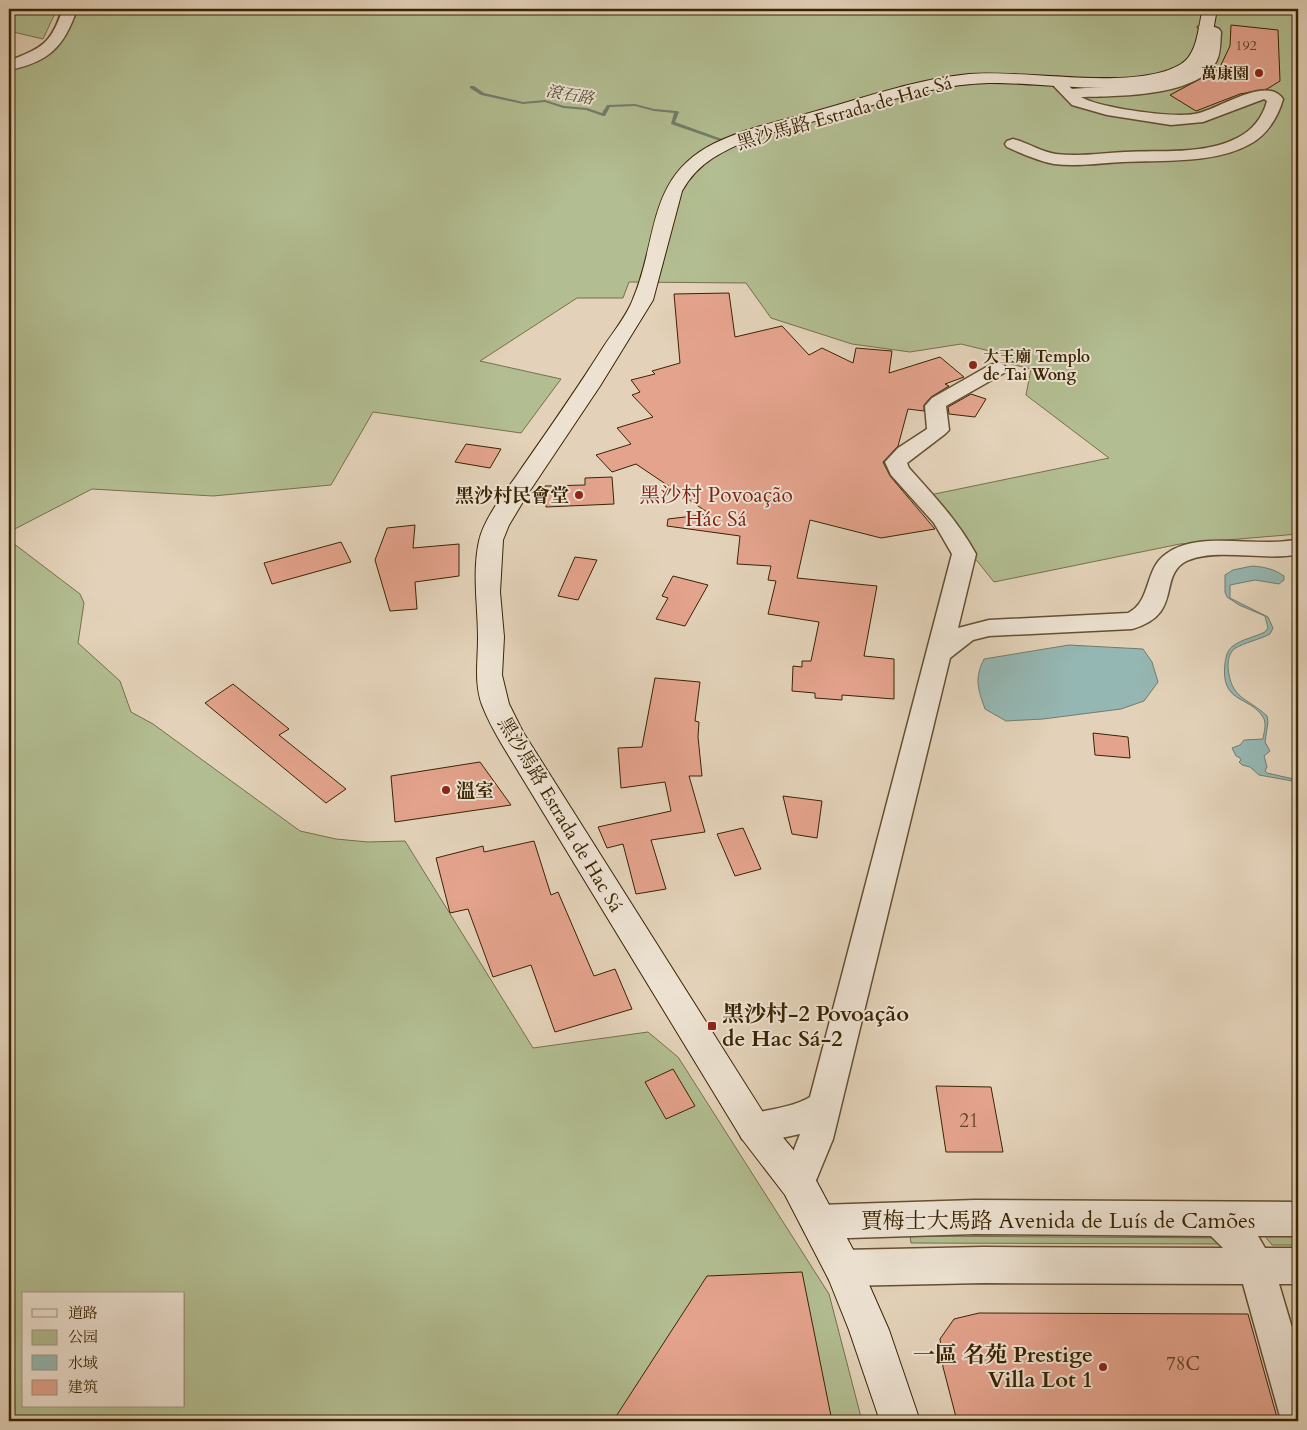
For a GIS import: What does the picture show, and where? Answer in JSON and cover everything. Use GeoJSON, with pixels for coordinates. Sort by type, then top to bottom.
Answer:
{"type":"FeatureCollection","features":[{"type":"Feature","properties":{"kind":"main road","name":"黑沙馬路 Estrada de Hac Sá"},"geometry":{"type":"LineString","coordinates":[[900,1421],[869,1330],[843,1268],[798,1183],[754,1128],[511,736],[495,704],[489,675],[491,637],[487,592],[491,540],[508,506],[589,386],[643,300],[674,191],[694,163],[724,146],[756,134],[933,84],[989,78],[1061,87],[1140,81],[1172,74],[1186,68],[1196,58],[1208,18]]}},
{"type":"Feature","properties":{"kind":"street"},"geometry":{"type":"LineString","coordinates":[[9,66],[31,57],[56,41],[60,36],[70,9]]}},
{"type":"Feature","properties":{"kind":"street"},"geometry":{"type":"LineString","coordinates":[[1013,144],[1045,157],[1072,160],[1202,152],[1238,144],[1255,135],[1268,118],[1275,99],[1267,94],[1262,94],[1197,119],[1171,120],[1107,110],[1077,102],[1061,87]]}},
{"type":"Feature","properties":{"kind":"street"},"geometry":{"type":"LineString","coordinates":[[798,1183],[816,1140],[825,1106],[964,554],[953,533],[899,470],[896,462],[908,451],[930,440],[938,430],[935,406],[939,402],[997,369]]}},
{"type":"Feature","properties":{"kind":"street"},"geometry":{"type":"LineString","coordinates":[[940,653],[965,634],[989,628],[1132,621],[1142,618],[1153,606],[1166,567],[1176,558],[1191,552],[1282,549],[1298,546]]}},
{"type":"Feature","properties":{"kind":"street"},"geometry":{"type":"LineString","coordinates":[[754,1128],[807,1117],[825,1106]]}},
{"type":"Feature","properties":{"kind":"street","name":"賈梅士大馬路 Avenida de Luís de Camões"},"geometry":{"type":"LineString","coordinates":[[818,1222],[975,1217],[1298,1218]]}},
{"type":"Feature","properties":{"kind":"street"},"geometry":{"type":"LineString","coordinates":[[1218,1218],[1240,1240],[1256,1266],[1298,1413]]}},
{"type":"Feature","properties":{"kind":"street"},"geometry":{"type":"LineString","coordinates":[[843,1268],[983,1265],[1298,1266]]}},
{"type":"Feature","properties":{"kind":"green space"},"geometry":{"type":"Polygon","coordinates":[[[9,9],[57,9],[43,39],[9,31],[9,9]]]}},
{"type":"Feature","properties":{"kind":"green space"},"geometry":{"type":"Polygon","coordinates":[[[61,9],[1298,9],[1298,534],[1180,544],[994,582],[925,496],[1109,458],[1026,395],[1031,369],[1003,362],[1006,355],[961,344],[910,352],[852,344],[771,318],[746,283],[629,282],[623,298],[577,298],[480,361],[561,379],[521,433],[373,412],[331,485],[213,496],[92,489],[9,532],[9,61],[30,53],[50,41],[61,9]]]}},
{"type":"Feature","properties":{"kind":"green space"},"geometry":{"type":"Polygon","coordinates":[[[9,540],[80,594],[84,603],[78,643],[120,681],[131,712],[153,724],[300,831],[336,839],[368,842],[405,841],[533,1048],[648,1032],[678,1057],[829,1294],[862,1421],[9,1421],[9,540]]]}},
{"type":"Feature","properties":{"kind":"green space"},"geometry":{"type":"Polygon","coordinates":[[[1264,1235],[1298,1235],[1298,1245],[1272,1245],[1264,1235]]]}},
{"type":"Feature","properties":{"kind":"green space"},"geometry":{"type":"Polygon","coordinates":[[[910,1236],[1227,1238],[1229,1244],[911,1243],[910,1236]]]}},
{"type":"Feature","properties":{"kind":"water"},"geometry":{"type":"Polygon","coordinates":[[[1252,566],[1277,572],[1284,576],[1284,580],[1279,584],[1255,580],[1230,585],[1230,598],[1268,617],[1273,628],[1270,634],[1232,651],[1228,662],[1230,678],[1236,692],[1267,716],[1265,742],[1270,751],[1264,756],[1267,767],[1265,771],[1298,780],[1298,782],[1259,775],[1250,767],[1239,762],[1240,758],[1236,756],[1232,748],[1240,745],[1244,740],[1263,739],[1265,728],[1263,717],[1257,710],[1231,692],[1227,686],[1225,676],[1226,658],[1231,648],[1240,642],[1265,632],[1268,628],[1265,616],[1239,605],[1227,597],[1225,592],[1225,575],[1233,570],[1252,566]]]}},
{"type":"Feature","properties":{"kind":"water"},"geometry":{"type":"Polygon","coordinates":[[[1069,645],[1143,649],[1152,662],[1158,682],[1144,701],[1121,709],[1043,719],[1006,721],[985,709],[978,684],[979,672],[984,659],[1069,645]]]}},
{"type":"Feature","properties":{"kind":"building"},"geometry":{"type":"Polygon","coordinates":[[[1231,25],[1278,30],[1280,81],[1267,89],[1240,94],[1196,111],[1170,95],[1219,69],[1230,46],[1231,25]]]}},
{"type":"Feature","properties":{"kind":"building"},"geometry":{"type":"Polygon","coordinates":[[[729,293],[735,337],[782,326],[809,355],[822,348],[853,363],[856,348],[892,351],[889,373],[940,357],[964,377],[945,384],[949,386],[931,397],[924,405],[924,411],[908,409],[898,446],[883,462],[890,476],[935,529],[881,538],[810,520],[797,578],[877,586],[864,656],[894,659],[894,699],[842,695],[842,700],[815,698],[815,693],[792,691],[793,666],[802,667],[802,661],[811,661],[819,622],[768,614],[776,581],[768,580],[771,566],[737,564],[740,536],[667,526],[668,519],[710,514],[636,464],[612,472],[596,455],[631,444],[617,428],[653,417],[632,395],[640,392],[631,380],[655,374],[652,371],[680,363],[674,294],[729,293]]]}},
{"type":"Feature","properties":{"kind":"building"},"geometry":{"type":"Polygon","coordinates":[[[971,394],[986,399],[975,417],[949,414],[948,407],[971,394]]]}},
{"type":"Feature","properties":{"kind":"building"},"geometry":{"type":"Polygon","coordinates":[[[466,444],[501,449],[490,468],[455,462],[466,444]]]}},
{"type":"Feature","properties":{"kind":"building","name":"黑沙村民會堂"},"geometry":{"type":"Polygon","coordinates":[[[612,477],[614,504],[546,507],[545,486],[585,485],[585,478],[612,477]]]}},
{"type":"Feature","properties":{"kind":"building"},"geometry":{"type":"Polygon","coordinates":[[[415,525],[413,548],[459,544],[459,576],[415,582],[417,609],[390,611],[375,560],[387,528],[415,525]]]}},
{"type":"Feature","properties":{"kind":"building"},"geometry":{"type":"Polygon","coordinates":[[[341,542],[351,562],[272,584],[264,563],[341,542]]]}},
{"type":"Feature","properties":{"kind":"building"},"geometry":{"type":"Polygon","coordinates":[[[575,557],[597,560],[578,600],[558,596],[575,557]]]}},
{"type":"Feature","properties":{"kind":"building"},"geometry":{"type":"Polygon","coordinates":[[[673,576],[708,585],[685,626],[656,619],[668,598],[662,596],[673,576]]]}},
{"type":"Feature","properties":{"kind":"building"},"geometry":{"type":"Polygon","coordinates":[[[655,678],[700,682],[695,721],[699,722],[698,737],[702,776],[689,776],[705,832],[651,840],[666,889],[636,894],[623,844],[607,848],[598,827],[671,811],[665,782],[621,788],[618,748],[642,747],[655,678]]]}},
{"type":"Feature","properties":{"kind":"building"},"geometry":{"type":"Polygon","coordinates":[[[233,684],[289,729],[279,735],[346,789],[326,803],[205,703],[233,684]]]}},
{"type":"Feature","properties":{"kind":"building"},"geometry":{"type":"Polygon","coordinates":[[[1093,733],[1128,737],[1130,758],[1095,755],[1093,733]]]}},
{"type":"Feature","properties":{"kind":"building","name":"溫室"},"geometry":{"type":"Polygon","coordinates":[[[480,762],[511,805],[395,822],[391,776],[480,762]]]}},
{"type":"Feature","properties":{"kind":"building"},"geometry":{"type":"Polygon","coordinates":[[[783,796],[822,801],[817,838],[792,834],[783,796]]]}},
{"type":"Feature","properties":{"kind":"building"},"geometry":{"type":"Polygon","coordinates":[[[743,828],[761,869],[735,876],[717,834],[743,828]]]}},
{"type":"Feature","properties":{"kind":"building"},"geometry":{"type":"Polygon","coordinates":[[[534,841],[551,895],[558,892],[594,976],[615,969],[632,1009],[555,1032],[531,965],[493,977],[468,909],[450,913],[436,858],[483,846],[484,852],[534,841]]]}},
{"type":"Feature","properties":{"kind":"building"},"geometry":{"type":"Polygon","coordinates":[[[673,1069],[695,1106],[666,1119],[645,1082],[673,1069]]]}},
{"type":"Feature","properties":{"kind":"building"},"geometry":{"type":"Polygon","coordinates":[[[936,1086],[991,1087],[1003,1152],[946,1152],[936,1086]]]}},
{"type":"Feature","properties":{"kind":"building"},"geometry":{"type":"Polygon","coordinates":[[[802,1272],[832,1421],[613,1421],[707,1276],[802,1272]]]}},
{"type":"Feature","properties":{"kind":"building","name":"一區 名苑 Prestige Villa Lot 1"},"geometry":{"type":"Polygon","coordinates":[[[979,1313],[1248,1314],[1278,1421],[957,1421],[943,1367],[940,1339],[954,1319],[979,1313]]]}},
{"type":"Feature","properties":{"kind":"waterway","name":"滾石路"},"geometry":{"type":"LineString","coordinates":[[472,87],[483,94],[523,103],[545,101],[563,107],[587,109],[603,115],[609,106],[635,105],[654,110],[677,112],[673,123],[731,143]]}},
{"type":"Feature","properties":{"kind":"place","name":"萬康園"},"geometry":{"type":"Point","coordinates":[1259,73]}},
{"type":"Feature","properties":{"kind":"place","name":"大王廟 Templo de Tai Wong"},"geometry":{"type":"Point","coordinates":[973,365]}},
{"type":"Feature","properties":{"kind":"place","name":"黑沙村民會堂"},"geometry":{"type":"Point","coordinates":[579,495]}},
{"type":"Feature","properties":{"kind":"place","name":"溫室"},"geometry":{"type":"Point","coordinates":[446,790]}},
{"type":"Feature","properties":{"kind":"place","name":"黑沙村-2 Povoação de Hac Sá-2"},"geometry":{"type":"Point","coordinates":[712,1026]}},
{"type":"Feature","properties":{"kind":"place","name":"一區 名苑 Prestige Villa Lot 1"},"geometry":{"type":"Point","coordinates":[1103,1367]}},
{"type":"Feature","properties":{"kind":"district","name":"黑沙村 Povoação Hác Sá"},"geometry":{"type":"Point","coordinates":[716,507]}}]}
